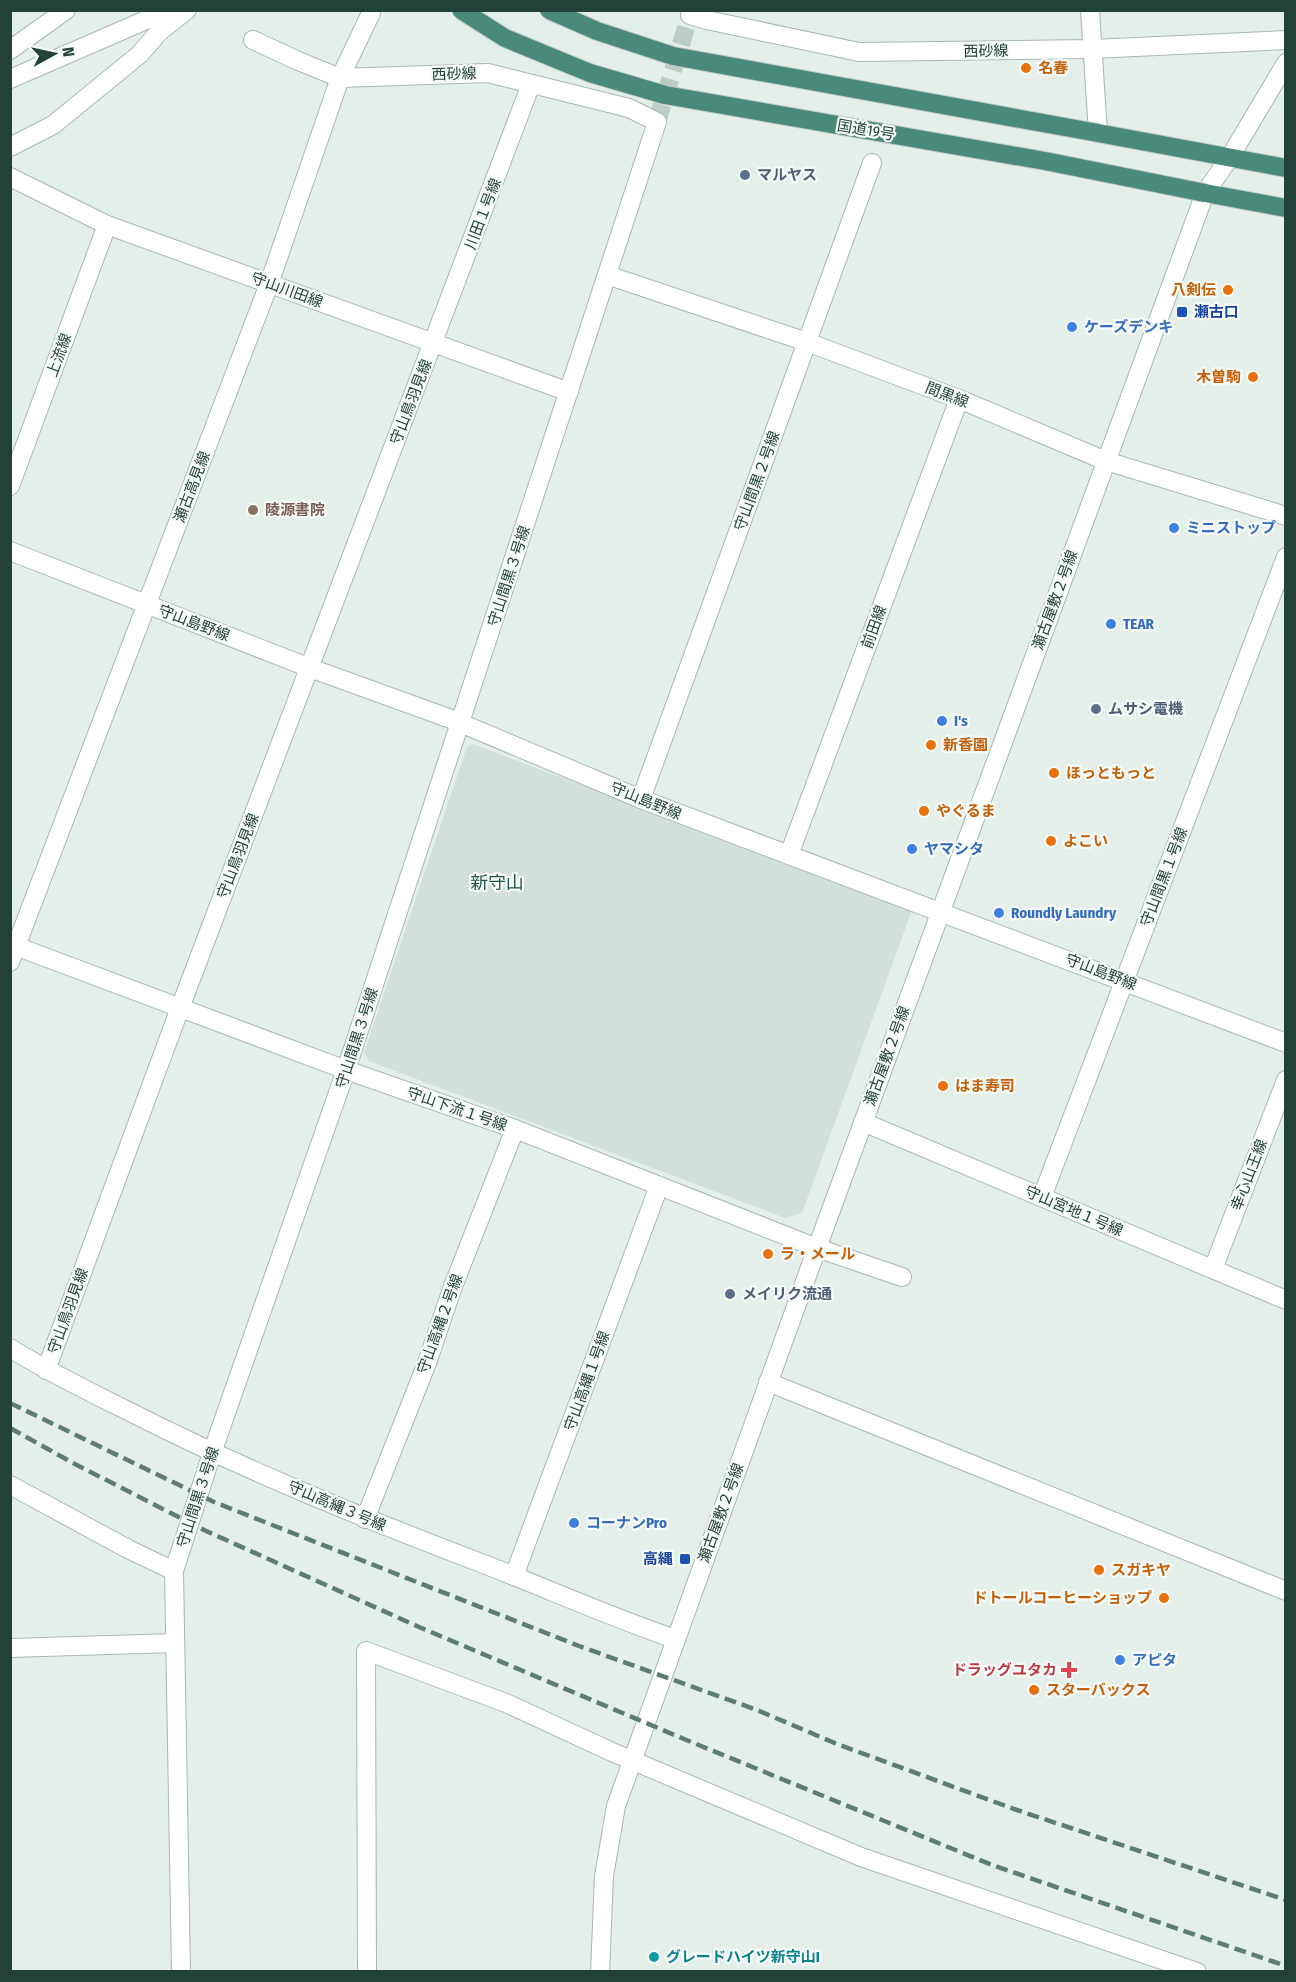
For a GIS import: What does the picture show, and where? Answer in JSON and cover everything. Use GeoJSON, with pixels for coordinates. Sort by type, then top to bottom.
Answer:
{"type":"FeatureCollection","features":[{"type":"Feature","properties":{"kind":"highway","name":"国道19号"},"geometry":{"type":"LineString","coordinates":[[461,10],[505,38],[579,69],[665,95],[1045,161],[1286,208]]}},
{"type":"Feature","properties":{"kind":"highway"},"geometry":{"type":"LineString","coordinates":[[549,10],[597,31],[673,56],[1286,168]]}},
{"type":"Feature","properties":{"kind":"street"},"geometry":{"type":"LineString","coordinates":[[10,50],[66,10]]}},
{"type":"Feature","properties":{"kind":"street"},"geometry":{"type":"LineString","coordinates":[[10,79],[169,10]]}},
{"type":"Feature","properties":{"kind":"street"},"geometry":{"type":"LineString","coordinates":[[10,147],[53,125],[140,54],[159,32],[187,10]]}},
{"type":"Feature","properties":{"kind":"street"},"geometry":{"type":"LineString","coordinates":[[1090,10],[1098,133]]}},
{"type":"Feature","properties":{"kind":"street","name":"瀬古高見線"},"geometry":{"type":"LineString","coordinates":[[12,951],[269,284],[340,78],[370,12]]}},
{"type":"Feature","properties":{"kind":"street","name":"西砂線"},"geometry":{"type":"LineString","coordinates":[[690,13],[859,52],[1092,50],[1286,40]]}},
{"type":"Feature","properties":{"kind":"street","name":"西砂線"},"geometry":{"type":"LineString","coordinates":[[253,40],[340,78],[488,73],[629,108],[657,122]]}},
{"type":"Feature","properties":{"kind":"street","name":"瀬古屋敷２号線"},"geometry":{"type":"LineString","coordinates":[[600,1971],[604,1876],[616,1806],[675,1639],[1205,193],[1230,157],[1286,63]]}},
{"type":"Feature","properties":{"kind":"street","name":"川田１号線"},"geometry":{"type":"LineString","coordinates":[[434,343],[531,84]]}},
{"type":"Feature","properties":{"kind":"street","name":"守山間黒３号線"},"geometry":{"type":"LineString","coordinates":[[181,1971],[174,1571],[212,1453],[346,1071],[657,122]]}},
{"type":"Feature","properties":{"kind":"street","name":"守山間黒２号線"},"geometry":{"type":"LineString","coordinates":[[641,799],[872,163]]}},
{"type":"Feature","properties":{"kind":"street","name":"守山川田線"},"geometry":{"type":"LineString","coordinates":[[10,177],[107,225],[569,392]]}},
{"type":"Feature","properties":{"kind":"street","name":"上流線"},"geometry":{"type":"LineString","coordinates":[[10,486],[107,225]]}},
{"type":"Feature","properties":{"kind":"street","name":"間黒線"},"geometry":{"type":"LineString","coordinates":[[607,275],[807,342],[959,399],[1106,461],[1286,516]]}},
{"type":"Feature","properties":{"kind":"street","name":"守山鳥羽見線"},"geometry":{"type":"LineString","coordinates":[[46,1370],[180,1008],[434,343]]}},
{"type":"Feature","properties":{"kind":"street","name":"前田線"},"geometry":{"type":"LineString","coordinates":[[789,855],[959,399]]}},
{"type":"Feature","properties":{"kind":"street","name":"守山島野線"},"geometry":{"type":"LineString","coordinates":[[10,551],[310,668],[461,723],[641,799],[1286,1043]]}},
{"type":"Feature","properties":{"kind":"street","name":"守山間黒１号線"},"geometry":{"type":"LineString","coordinates":[[1042,1197],[1286,556]]}},
{"type":"Feature","properties":{"kind":"street","name":"守山下流１号線"},"geometry":{"type":"LineString","coordinates":[[12,951],[180,1008],[346,1071],[515,1129],[817,1248],[902,1277]]}},
{"type":"Feature","properties":{"kind":"street","name":"幸心山王線"},"geometry":{"type":"LineString","coordinates":[[1213,1269],[1286,1080]]}},
{"type":"Feature","properties":{"kind":"street","name":"守山宮地１号線"},"geometry":{"type":"LineString","coordinates":[[863,1122],[1286,1300]]}},
{"type":"Feature","properties":{"kind":"street","name":"守山高縄２号線"},"geometry":{"type":"LineString","coordinates":[[365,1519],[427,1363],[452,1289],[515,1129]]}},
{"type":"Feature","properties":{"kind":"street","name":"守山高縄１号線"},"geometry":{"type":"LineString","coordinates":[[514,1576],[659,1186]]}},
{"type":"Feature","properties":{"kind":"street","name":"守山高縄３号線"},"geometry":{"type":"LineString","coordinates":[[10,1348],[46,1370],[212,1453],[365,1519],[514,1576],[625,1622],[675,1639]]}},
{"type":"Feature","properties":{"kind":"street"},"geometry":{"type":"LineString","coordinates":[[768,1382],[1286,1592]]}},
{"type":"Feature","properties":{"kind":"street"},"geometry":{"type":"LineString","coordinates":[[10,1485],[128,1549],[174,1571]]}},
{"type":"Feature","properties":{"kind":"street"},"geometry":{"type":"LineString","coordinates":[[10,1648],[175,1643]]}},
{"type":"Feature","properties":{"kind":"street"},"geometry":{"type":"LineString","coordinates":[[367,1971],[366,1651],[506,1703],[861,1857],[1197,1971]]}},
{"type":"Feature","properties":{"kind":"shaded area"},"geometry":{"type":"Polygon","coordinates":[[[473,744],[912,910],[802,1213],[785,1218],[369,1061],[364,1052],[467,747],[473,744]]]}},
{"type":"Feature","properties":{"kind":"tunnel"},"geometry":{"type":"LineString","coordinates":[[657,122],[690,15]]}},
{"type":"Feature","properties":{"kind":"railway"},"geometry":{"type":"LineString","coordinates":[[10,1403],[214,1502],[579,1646],[757,1710],[837,1744],[1014,1809],[1286,1900]]}},
{"type":"Feature","properties":{"kind":"railway"},"geometry":{"type":"LineString","coordinates":[[10,1428],[204,1530],[419,1627],[684,1739],[992,1865],[1286,1966]]}},
{"type":"Feature","properties":{"kind":"place","name":"名春"},"geometry":{"type":"Point","coordinates":[1026,68]}},
{"type":"Feature","properties":{"kind":"place","name":"マルヤス"},"geometry":{"type":"Point","coordinates":[745,175]}},
{"type":"Feature","properties":{"kind":"place","name":"八剣伝"},"geometry":{"type":"Point","coordinates":[1228,290]}},
{"type":"Feature","properties":{"kind":"place","name":"瀬古口"},"geometry":{"type":"Point","coordinates":[1182,312]}},
{"type":"Feature","properties":{"kind":"place","name":"ケーズデンキ"},"geometry":{"type":"Point","coordinates":[1072,327]}},
{"type":"Feature","properties":{"kind":"place","name":"木曽駒"},"geometry":{"type":"Point","coordinates":[1253,377]}},
{"type":"Feature","properties":{"kind":"place","name":"陵源書院"},"geometry":{"type":"Point","coordinates":[253,510]}},
{"type":"Feature","properties":{"kind":"place","name":"ミニストップ"},"geometry":{"type":"Point","coordinates":[1174,528]}},
{"type":"Feature","properties":{"kind":"place","name":"TEAR"},"geometry":{"type":"Point","coordinates":[1111,624]}},
{"type":"Feature","properties":{"kind":"place","name":"ムサシ電機"},"geometry":{"type":"Point","coordinates":[1096,709]}},
{"type":"Feature","properties":{"kind":"place","name":"I's"},"geometry":{"type":"Point","coordinates":[942,721]}},
{"type":"Feature","properties":{"kind":"place","name":"新香園"},"geometry":{"type":"Point","coordinates":[931,745]}},
{"type":"Feature","properties":{"kind":"place","name":"ほっともっと"},"geometry":{"type":"Point","coordinates":[1054,773]}},
{"type":"Feature","properties":{"kind":"place","name":"やぐるま"},"geometry":{"type":"Point","coordinates":[924,811]}},
{"type":"Feature","properties":{"kind":"place","name":"よこい"},"geometry":{"type":"Point","coordinates":[1051,841]}},
{"type":"Feature","properties":{"kind":"place","name":"ヤマシタ"},"geometry":{"type":"Point","coordinates":[912,849]}},
{"type":"Feature","properties":{"kind":"place","name":"Roundly Laundry"},"geometry":{"type":"Point","coordinates":[999,913]}},
{"type":"Feature","properties":{"kind":"place","name":"はま寿司"},"geometry":{"type":"Point","coordinates":[943,1086]}},
{"type":"Feature","properties":{"kind":"place","name":"ラ・メール"},"geometry":{"type":"Point","coordinates":[768,1254]}},
{"type":"Feature","properties":{"kind":"place","name":"メイリク流通"},"geometry":{"type":"Point","coordinates":[730,1294]}},
{"type":"Feature","properties":{"kind":"place","name":"コーナンPro"},"geometry":{"type":"Point","coordinates":[574,1523]}},
{"type":"Feature","properties":{"kind":"place","name":"高縄"},"geometry":{"type":"Point","coordinates":[685,1559]}},
{"type":"Feature","properties":{"kind":"place","name":"スガキヤ"},"geometry":{"type":"Point","coordinates":[1099,1570]}},
{"type":"Feature","properties":{"kind":"place","name":"ドトールコーヒーショップ"},"geometry":{"type":"Point","coordinates":[1164,1598]}},
{"type":"Feature","properties":{"kind":"place","name":"アピタ"},"geometry":{"type":"Point","coordinates":[1120,1660]}},
{"type":"Feature","properties":{"kind":"place","name":"ドラッグユタカ"},"geometry":{"type":"Point","coordinates":[1069,1670]}},
{"type":"Feature","properties":{"kind":"place","name":"スターバックス"},"geometry":{"type":"Point","coordinates":[1034,1690]}},
{"type":"Feature","properties":{"kind":"place","name":"グレードハイツ新守山I"},"geometry":{"type":"Point","coordinates":[654,1957]}},
{"type":"Feature","properties":{"kind":"district","name":"新守山"},"geometry":{"type":"Point","coordinates":[497,883]}}]}
